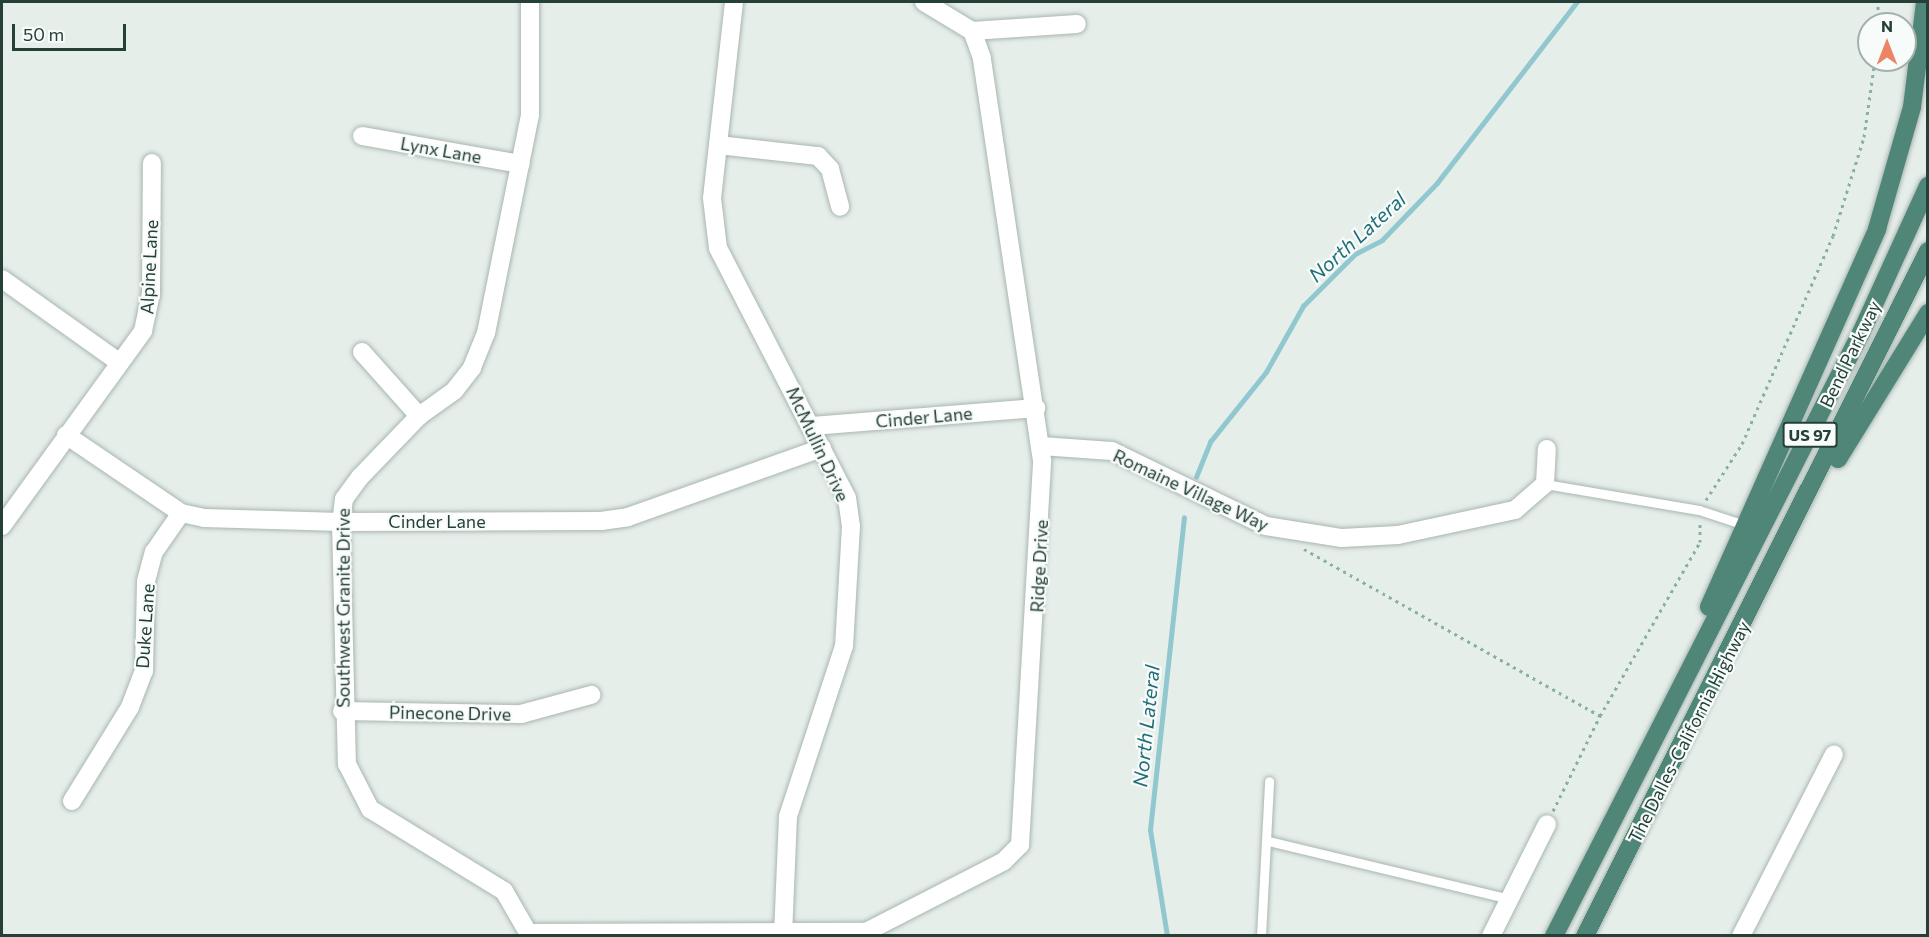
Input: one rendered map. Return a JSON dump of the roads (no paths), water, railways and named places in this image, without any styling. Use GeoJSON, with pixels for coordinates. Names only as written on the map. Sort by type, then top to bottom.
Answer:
{"type":"FeatureCollection","features":[{"type":"Feature","properties":{"kind":"highway"},"geometry":{"type":"LineString","coordinates":[[1684,680],[1745,525],[1884,210],[1912,107],[1925,2]]}},
{"type":"Feature","properties":{"kind":"highway","name":"Bend Parkway"},"geometry":{"type":"LineString","coordinates":[[1684,680],[1861,333],[1928,186]]}},
{"type":"Feature","properties":{"kind":"highway","name":"Bend Parkway"},"geometry":{"type":"LineString","coordinates":[[1792,528],[1928,251]]}},
{"type":"Feature","properties":{"kind":"highway"},"geometry":{"type":"LineString","coordinates":[[1792,528],[1928,313]]}},
{"type":"Feature","properties":{"kind":"highway","name":"The Dalles-California Highway"},"geometry":{"type":"LineString","coordinates":[[1585,936],[1792,528]]}},
{"type":"Feature","properties":{"kind":"highway","name":"The Dalles-California Highway"},"geometry":{"type":"LineString","coordinates":[[1554,936],[1684,680]]}},
{"type":"Feature","properties":{"kind":"street","name":"Southwest Granite Drive"},"geometry":{"type":"LineString","coordinates":[[527,935],[504,891],[370,809],[347,764],[342,711],[341,522],[344,499],[360,477],[419,416],[454,391],[472,368],[486,333],[521,164],[531,89],[530,2]]}},
{"type":"Feature","properties":{"kind":"street","name":"McMullin Drive"},"geometry":{"type":"LineString","coordinates":[[734,2],[712,198],[718,248],[812,426],[847,498],[847,622],[844,646],[788,816],[783,934]]}},
{"type":"Feature","properties":{"kind":"street"},"geometry":{"type":"LineString","coordinates":[[924,2],[972,31],[1077,24]]}},
{"type":"Feature","properties":{"kind":"street","name":"Ridge Drive"},"geometry":{"type":"LineString","coordinates":[[527,935],[866,934],[1004,861],[1020,845],[1041,521],[1041,446],[984,70],[972,31]]}},
{"type":"Feature","properties":{"kind":"street","name":"Lynx Lane"},"geometry":{"type":"LineString","coordinates":[[362,136],[521,164]]}},
{"type":"Feature","properties":{"kind":"street"},"geometry":{"type":"LineString","coordinates":[[718,145],[818,156],[830,170],[840,207]]}},
{"type":"Feature","properties":{"kind":"street","name":"Alpine Lane"},"geometry":{"type":"LineString","coordinates":[[2,526],[143,331],[148,315],[152,163]]}},
{"type":"Feature","properties":{"kind":"street"},"geometry":{"type":"LineString","coordinates":[[2,279],[119,362]]}},
{"type":"Feature","properties":{"kind":"street"},"geometry":{"type":"LineString","coordinates":[[362,352],[419,416]]}},
{"type":"Feature","properties":{"kind":"street","name":"Cinder Lane"},"geometry":{"type":"LineString","coordinates":[[812,426],[1036,408]]}},
{"type":"Feature","properties":{"kind":"street","name":"Cinder Lane"},"geometry":{"type":"LineString","coordinates":[[66,435],[181,513],[204,518],[341,522],[601,521],[627,517],[822,448]]}},
{"type":"Feature","properties":{"kind":"street","name":"Romaine Village Way"},"geometry":{"type":"LineString","coordinates":[[1041,446],[1085,447],[1131,458],[1229,510],[1294,534],[1398,535],[1515,510],[1545,484]]}},
{"type":"Feature","properties":{"kind":"street"},"geometry":{"type":"LineString","coordinates":[[1545,484],[1547,449]]}},
{"type":"Feature","properties":{"kind":"street","name":"Duke Lane"},"geometry":{"type":"LineString","coordinates":[[72,801],[130,707],[144,671],[146,581],[154,552],[181,513]]}},
{"type":"Feature","properties":{"kind":"street","name":"Pinecone Drive"},"geometry":{"type":"LineString","coordinates":[[342,711],[521,714],[591,695]]}},
{"type":"Feature","properties":{"kind":"street"},"geometry":{"type":"LineString","coordinates":[[1741,936],[1834,754]]}},
{"type":"Feature","properties":{"kind":"street"},"geometry":{"type":"LineString","coordinates":[[1491,936],[1547,824]]}},
{"type":"Feature","properties":{"kind":"lane"},"geometry":{"type":"LineString","coordinates":[[1545,484],[1699,510],[1745,525]]}},
{"type":"Feature","properties":{"kind":"lane"},"geometry":{"type":"LineString","coordinates":[[1261,936],[1268,841],[1269,781]]}},
{"type":"Feature","properties":{"kind":"lane"},"geometry":{"type":"LineString","coordinates":[[1268,841],[1510,898]]}},
{"type":"Feature","properties":{"kind":"waterway","name":"North Lateral"},"geometry":{"type":"LineString","coordinates":[[1196,477],[1210,442],[1266,372],[1303,306],[1355,254],[1382,240],[1437,183],[1577,2]]}},
{"type":"Feature","properties":{"kind":"waterway","name":"North Lateral"},"geometry":{"type":"LineString","coordinates":[[1167,936],[1150,830],[1184,518]]}}]}
